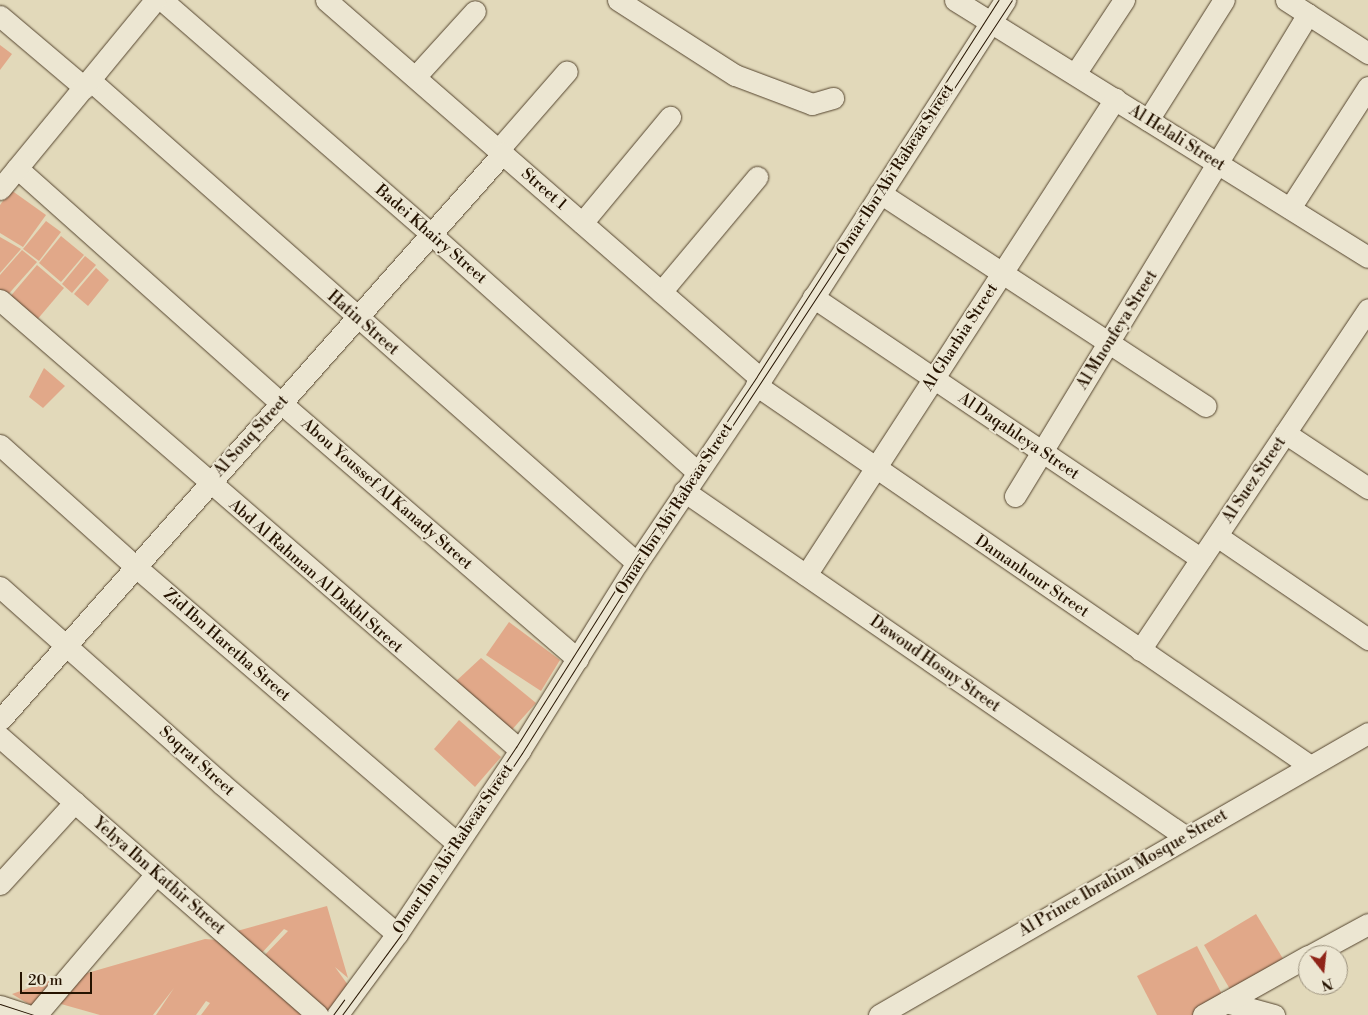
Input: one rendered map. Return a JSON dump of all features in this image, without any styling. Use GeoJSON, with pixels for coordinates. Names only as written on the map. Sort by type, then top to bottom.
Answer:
{"type":"FeatureCollection","features":[{"type":"Feature","properties":{"kind":"street"},"geometry":{"type":"LineString","coordinates":[[6,180],[88,84],[155,0]]}},
{"type":"Feature","properties":{"kind":"street","name":"Badei Khairy Street"},"geometry":{"type":"LineString","coordinates":[[162,0],[431,234],[697,472]]}},
{"type":"Feature","properties":{"kind":"street"},"geometry":{"type":"LineString","coordinates":[[618,0],[735,74],[812,104],[833,98]]}},
{"type":"Feature","properties":{"kind":"street","name":"Al Helali Street"},"geometry":{"type":"LineString","coordinates":[[955,0],[1368,257]]}},
{"type":"Feature","properties":{"kind":"street","name":"Omar Ibn Abi Rabeaa Street"},"geometry":{"type":"LineString","coordinates":[[337,1015],[397,934],[456,842],[520,750],[637,563],[758,382],[880,193],[987,21],[1005,0]]}},
{"type":"Feature","properties":{"kind":"street"},"geometry":{"type":"LineString","coordinates":[[1075,74],[1124,0]]}},
{"type":"Feature","properties":{"kind":"street"},"geometry":{"type":"LineString","coordinates":[[1148,120],[1224,0]]}},
{"type":"Feature","properties":{"kind":"street"},"geometry":{"type":"LineString","coordinates":[[1286,0],[1368,53]]}},
{"type":"Feature","properties":{"kind":"street","name":"Street 1"},"geometry":{"type":"LineString","coordinates":[[333,2],[415,77],[661,292],[758,382]]}},
{"type":"Feature","properties":{"kind":"street"},"geometry":{"type":"LineString","coordinates":[[415,77],[475,11]]}},
{"type":"Feature","properties":{"kind":"street","name":"Al Mnoufeya Street"},"geometry":{"type":"LineString","coordinates":[[1015,496],[1219,164],[1308,14]]}},
{"type":"Feature","properties":{"kind":"street","name":"Hatin Street"},"geometry":{"type":"LineString","coordinates":[[0,16],[88,84],[637,563]]}},
{"type":"Feature","properties":{"kind":"street","name":"Al Souq Street"},"geometry":{"type":"LineString","coordinates":[[0,720],[431,234],[567,71]]}},
{"type":"Feature","properties":{"kind":"street"},"geometry":{"type":"LineString","coordinates":[[1290,208],[1368,87]]}},
{"type":"Feature","properties":{"kind":"street","name":"Al Gharbia Street"},"geometry":{"type":"LineString","coordinates":[[806,575],[1114,99]]}},
{"type":"Feature","properties":{"kind":"street"},"geometry":{"type":"LineString","coordinates":[[582,222],[670,117]]}},
{"type":"Feature","properties":{"kind":"street"},"geometry":{"type":"LineString","coordinates":[[661,292],[756,177]]}},
{"type":"Feature","properties":{"kind":"street","name":"Abou Youssef Al Kanady Street"},"geometry":{"type":"LineString","coordinates":[[6,180],[281,403],[578,659]]}},
{"type":"Feature","properties":{"kind":"street"},"geometry":{"type":"LineString","coordinates":[[880,193],[1206,406]]}},
{"type":"Feature","properties":{"kind":"street","name":"Al Daqahleya Street"},"geometry":{"type":"LineString","coordinates":[[812,297],[1201,558]]}},
{"type":"Feature","properties":{"kind":"street","name":"Abd Al Rahman Al Dakhl Street"},"geometry":{"type":"LineString","coordinates":[[0,300],[209,484],[520,750]]}},
{"type":"Feature","properties":{"kind":"street","name":"Al Suez Street"},"geometry":{"type":"LineString","coordinates":[[1140,650],[1368,309]]}},
{"type":"Feature","properties":{"kind":"street","name":"Damanhour Street"},"geometry":{"type":"LineString","coordinates":[[758,382],[876,469],[1309,765]]}},
{"type":"Feature","properties":{"kind":"street"},"geometry":{"type":"LineString","coordinates":[[1285,433],[1368,488]]}},
{"type":"Feature","properties":{"kind":"street","name":"Zid Ibn Haretha Street"},"geometry":{"type":"LineString","coordinates":[[0,445],[136,567],[456,842]]}},
{"type":"Feature","properties":{"kind":"street","name":"Dawoud Hosny Street"},"geometry":{"type":"LineString","coordinates":[[684,491],[1186,837]]}},
{"type":"Feature","properties":{"kind":"street"},"geometry":{"type":"LineString","coordinates":[[1217,536],[1368,639]]}},
{"type":"Feature","properties":{"kind":"street","name":"Soqrat Street"},"geometry":{"type":"LineString","coordinates":[[0,586],[68,644],[222,784],[397,934]]}},
{"type":"Feature","properties":{"kind":"street","name":"Al Prince Ibrahim Mosque Street"},"geometry":{"type":"LineString","coordinates":[[879,1015],[1368,732]]}},
{"type":"Feature","properties":{"kind":"street","name":"Yehya Ibn Kathir Street"},"geometry":{"type":"LineString","coordinates":[[0,737],[317,1015]]}},
{"type":"Feature","properties":{"kind":"street"},"geometry":{"type":"LineString","coordinates":[[0,884],[74,802]]}},
{"type":"Feature","properties":{"kind":"street"},"geometry":{"type":"LineString","coordinates":[[36,1015],[156,874]]}},
{"type":"Feature","properties":{"kind":"street"},"geometry":{"type":"LineString","coordinates":[[1329,945],[1368,924]]}},
{"type":"Feature","properties":{"kind":"street"},"geometry":{"type":"LineString","coordinates":[[1203,1015],[1298,962]]}},
{"type":"Feature","properties":{"kind":"street"},"geometry":{"type":"LineString","coordinates":[[1226,1002],[1274,1015]]}},
{"type":"Feature","properties":{"kind":"street"},"geometry":{"type":"LineString","coordinates":[[0,1006],[27,1015]]}},
{"type":"Feature","properties":{"kind":"building"},"geometry":{"type":"Polygon","coordinates":[[[0,45],[12,54],[0,70],[0,45]]]}},
{"type":"Feature","properties":{"kind":"building"},"geometry":{"type":"Polygon","coordinates":[[[11,190],[46,215],[23,247],[0,233],[0,205],[11,190]]]}},
{"type":"Feature","properties":{"kind":"building"},"geometry":{"type":"Polygon","coordinates":[[[46,221],[61,232],[39,261],[23,249],[46,221]]]}},
{"type":"Feature","properties":{"kind":"building"},"geometry":{"type":"Polygon","coordinates":[[[61,236],[84,255],[61,282],[39,263],[61,236]]]}},
{"type":"Feature","properties":{"kind":"building"},"geometry":{"type":"Polygon","coordinates":[[[0,237],[21,249],[0,273],[0,237]]]}},
{"type":"Feature","properties":{"kind":"building"},"geometry":{"type":"Polygon","coordinates":[[[22,250],[37,262],[5,298],[0,294],[0,275],[22,250]]]}},
{"type":"Feature","properties":{"kind":"building"},"geometry":{"type":"Polygon","coordinates":[[[85,256],[96,265],[72,293],[62,284],[85,256]]]}},
{"type":"Feature","properties":{"kind":"building"},"geometry":{"type":"Polygon","coordinates":[[[37,265],[64,288],[36,321],[9,298],[37,265]]]}},
{"type":"Feature","properties":{"kind":"building"},"geometry":{"type":"Polygon","coordinates":[[[96,268],[109,280],[88,306],[74,294],[96,268]]]}},
{"type":"Feature","properties":{"kind":"building"},"geometry":{"type":"Polygon","coordinates":[[[44,368],[65,386],[43,408],[29,397],[44,368]]]}},
{"type":"Feature","properties":{"kind":"building"},"geometry":{"type":"Polygon","coordinates":[[[509,622],[560,660],[541,691],[486,655],[509,622]]]}},
{"type":"Feature","properties":{"kind":"building"},"geometry":{"type":"Polygon","coordinates":[[[481,658],[536,703],[508,734],[454,683],[481,658]]]}},
{"type":"Feature","properties":{"kind":"building"},"geometry":{"type":"Polygon","coordinates":[[[459,720],[501,757],[475,787],[434,749],[459,720]]]}},
{"type":"Feature","properties":{"kind":"building"},"geometry":{"type":"Polygon","coordinates":[[[327,906],[348,978],[335,967],[348,985],[328,1015],[260,960],[288,931],[284,929],[259,956],[226,934],[327,906]]]}},
{"type":"Feature","properties":{"kind":"building"},"geometry":{"type":"Polygon","coordinates":[[[1256,914],[1285,962],[1231,991],[1204,945],[1256,914]]]}},
{"type":"Feature","properties":{"kind":"building"},"geometry":{"type":"Polygon","coordinates":[[[205,939],[218,940],[306,1015],[201,1015],[210,1003],[206,1001],[196,1015],[156,1015],[174,988],[153,1015],[100,1015],[54,1002],[77,976],[205,939]]]}},
{"type":"Feature","properties":{"kind":"building"},"geometry":{"type":"Polygon","coordinates":[[[1197,946],[1226,1002],[1200,1015],[1157,1015],[1137,976],[1197,946]]]}},
{"type":"Feature","properties":{"kind":"building"},"geometry":{"type":"Polygon","coordinates":[[[49,981],[62,985],[37,1009],[12,994],[49,981]]]}},
{"type":"Feature","properties":{"kind":"tram line"},"geometry":{"type":"LineString","coordinates":[[435,868],[516,747],[634,560],[757,376],[998,0]]}},
{"type":"Feature","properties":{"kind":"tram line"},"geometry":{"type":"LineString","coordinates":[[342,1015],[400,936],[522,753],[640,566],[1012,0]]}},
{"type":"Feature","properties":{"kind":"tram line"},"geometry":{"type":"LineString","coordinates":[[333,1015],[344,1000]]}},
{"type":"Feature","properties":{"kind":"tram line"},"geometry":{"type":"LineString","coordinates":[[0,1004],[34,1015]]}}]}
